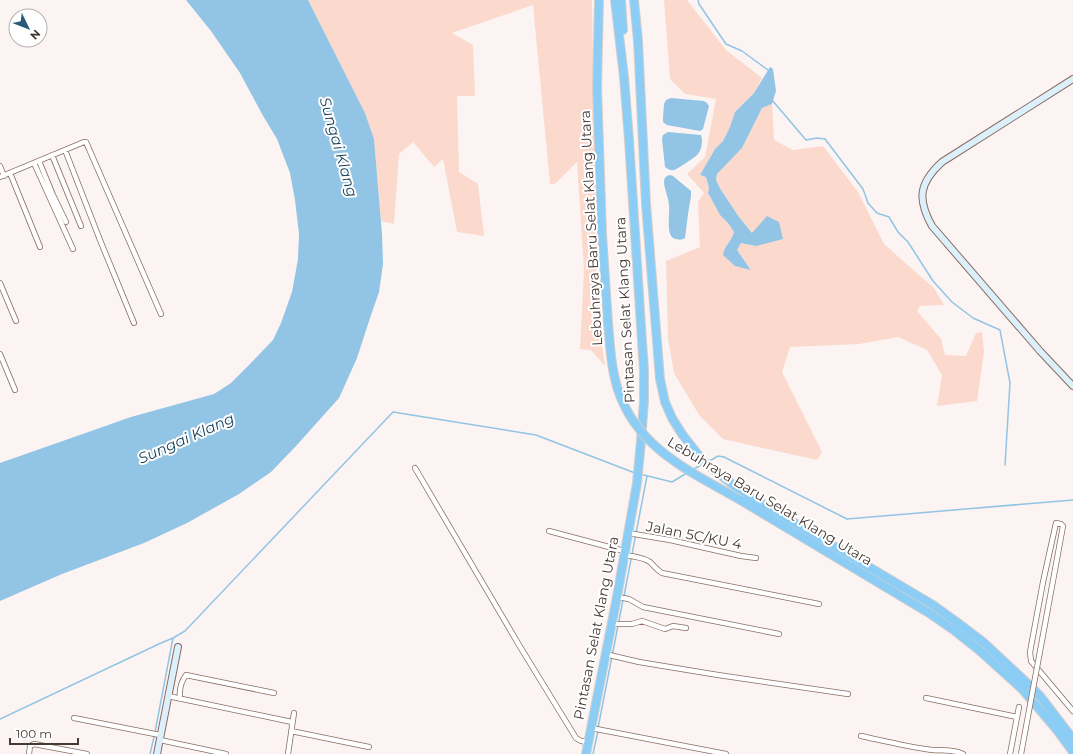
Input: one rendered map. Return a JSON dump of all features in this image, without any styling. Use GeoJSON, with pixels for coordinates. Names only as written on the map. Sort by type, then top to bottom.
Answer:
{"type":"FeatureCollection","features":[{"type":"Feature","properties":{"kind":"highway","name":"Lebuhraya Baru Selat Klang Utara"},"geometry":{"type":"LineString","coordinates":[[599,0],[597,87],[602,233],[608,323],[611,360],[618,389],[633,422],[650,443],[681,466],[923,609],[955,631],[979,650],[1022,689],[1057,730],[1073,752]]}},
{"type":"Feature","properties":{"kind":"highway"},"geometry":{"type":"LineString","coordinates":[[614,0],[624,77]]}},
{"type":"Feature","properties":{"kind":"highway"},"geometry":{"type":"LineString","coordinates":[[621,0],[624,77]]}},
{"type":"Feature","properties":{"kind":"highway","name":"Lebuhraya Baru Selat Klang Utara"},"geometry":{"type":"LineString","coordinates":[[634,0],[638,41],[647,219],[660,379],[672,418],[682,434],[703,461],[741,491],[933,605],[983,642],[1040,696],[1073,739]]}},
{"type":"Feature","properties":{"kind":"highway","name":"Pintasan Selat Klang Utara"},"geometry":{"type":"LineString","coordinates":[[586,754],[613,625],[637,483],[644,401],[644,370],[624,77]]}},
{"type":"Feature","properties":{"kind":"street"},"geometry":{"type":"LineString","coordinates":[[1073,79],[942,162],[929,174],[923,189],[922,201],[925,214],[932,226],[1040,351],[1073,386]]}},
{"type":"Feature","properties":{"kind":"street"},"geometry":{"type":"LineString","coordinates":[[0,166],[2,176],[84,142],[87,143],[161,314]]}},
{"type":"Feature","properties":{"kind":"street"},"geometry":{"type":"LineString","coordinates":[[65,150],[134,323]]}},
{"type":"Feature","properties":{"kind":"street"},"geometry":{"type":"LineString","coordinates":[[52,155],[81,226]]}},
{"type":"Feature","properties":{"kind":"street"},"geometry":{"type":"LineString","coordinates":[[37,162],[66,222]]}},
{"type":"Feature","properties":{"kind":"street"},"geometry":{"type":"LineString","coordinates":[[37,162],[73,249]]}},
{"type":"Feature","properties":{"kind":"street"},"geometry":{"type":"LineString","coordinates":[[10,173],[40,248]]}},
{"type":"Feature","properties":{"kind":"street"},"geometry":{"type":"LineString","coordinates":[[0,283],[16,321]]}},
{"type":"Feature","properties":{"kind":"street"},"geometry":{"type":"LineString","coordinates":[[0,354],[15,390]]}},
{"type":"Feature","properties":{"kind":"street"},"geometry":{"type":"LineString","coordinates":[[415,468],[576,738],[581,741],[588,742]]}},
{"type":"Feature","properties":{"kind":"street"},"geometry":{"type":"LineString","coordinates":[[1021,754],[1048,608],[1063,526],[1056,523],[1030,652],[1031,661],[1073,711]]}},
{"type":"Feature","properties":{"kind":"street"},"geometry":{"type":"LineString","coordinates":[[549,531],[646,560],[662,573],[819,604]]}},
{"type":"Feature","properties":{"kind":"street","name":"Jalan 5C/KU 4"},"geometry":{"type":"LineString","coordinates":[[628,533],[756,558]]}},
{"type":"Feature","properties":{"kind":"street"},"geometry":{"type":"LineString","coordinates":[[618,598],[629,599],[643,607],[779,634]]}},
{"type":"Feature","properties":{"kind":"street"},"geometry":{"type":"LineString","coordinates":[[613,625],[632,624],[642,621],[665,629],[673,626],[686,628]]}},
{"type":"Feature","properties":{"kind":"street"},"geometry":{"type":"LineString","coordinates":[[157,754],[178,647]]}},
{"type":"Feature","properties":{"kind":"street"},"geometry":{"type":"LineString","coordinates":[[607,655],[639,662],[718,675],[848,694]]}},
{"type":"Feature","properties":{"kind":"street"},"geometry":{"type":"LineString","coordinates":[[180,699],[181,682],[186,675],[274,693]]}},
{"type":"Feature","properties":{"kind":"street"},"geometry":{"type":"LineString","coordinates":[[168,696],[292,722]]}},
{"type":"Feature","properties":{"kind":"street"},"geometry":{"type":"LineString","coordinates":[[926,698],[1018,717]]}},
{"type":"Feature","properties":{"kind":"street"},"geometry":{"type":"LineString","coordinates":[[1010,754],[1019,707]]}},
{"type":"Feature","properties":{"kind":"street"},"geometry":{"type":"LineString","coordinates":[[288,754],[294,713]]}},
{"type":"Feature","properties":{"kind":"street"},"geometry":{"type":"LineString","coordinates":[[74,718],[226,754]]}},
{"type":"Feature","properties":{"kind":"street"},"geometry":{"type":"LineString","coordinates":[[592,728],[726,754]]}},
{"type":"Feature","properties":{"kind":"street"},"geometry":{"type":"LineString","coordinates":[[292,731],[369,747]]}},
{"type":"Feature","properties":{"kind":"street"},"geometry":{"type":"LineString","coordinates":[[861,736],[925,749],[942,751],[950,750],[963,754]]}},
{"type":"Feature","properties":{"kind":"street"},"geometry":{"type":"LineString","coordinates":[[29,754],[30,746],[34,744],[87,754]]}},
{"type":"Feature","properties":{"kind":"shaded area"},"geometry":{"type":"Polygon","coordinates":[[[308,0],[592,0],[597,311],[605,366],[591,350],[580,349],[584,270],[577,162],[555,184],[550,184],[533,5],[452,33],[473,45],[475,96],[457,96],[459,172],[478,184],[484,236],[457,232],[443,159],[434,167],[413,142],[399,154],[394,224],[381,221],[374,139],[365,113],[308,0]]]}},
{"type":"Feature","properties":{"kind":"shaded area"},"geometry":{"type":"Polygon","coordinates":[[[664,0],[687,0],[726,50],[762,78],[754,93],[735,112],[723,141],[715,149],[700,175],[706,177],[709,188],[708,193],[720,215],[734,232],[733,237],[724,250],[751,269],[737,250],[741,243],[756,246],[753,234],[739,217],[716,180],[717,174],[742,148],[762,108],[772,104],[774,140],[793,150],[823,146],[858,192],[884,244],[934,288],[944,305],[920,306],[917,311],[941,339],[945,355],[966,356],[976,333],[982,332],[984,352],[977,401],[937,406],[942,375],[927,350],[898,337],[859,344],[790,347],[782,372],[822,452],[817,460],[723,439],[699,415],[674,373],[668,339],[666,261],[700,247],[698,202],[704,193],[687,174],[705,157],[716,99],[685,94],[670,79],[664,0]]]}},
{"type":"Feature","properties":{"kind":"water","name":"Sungai Klang"},"geometry":{"type":"Polygon","coordinates":[[[186,0],[308,0],[365,113],[374,139],[383,264],[379,292],[357,358],[339,398],[271,472],[239,494],[187,523],[144,543],[62,574],[0,601],[0,463],[131,417],[214,394],[231,383],[273,340],[292,292],[298,259],[299,234],[290,173],[277,139],[240,73],[211,31],[186,0]]]}},
{"type":"Feature","properties":{"kind":"water"},"geometry":{"type":"Polygon","coordinates":[[[770,67],[773,69],[776,91],[772,104],[762,108],[742,148],[717,174],[716,180],[739,217],[752,233],[767,216],[779,222],[783,239],[756,246],[741,243],[737,250],[751,270],[735,266],[723,255],[734,232],[720,215],[708,193],[709,188],[706,177],[700,175],[715,149],[723,141],[735,112],[754,93],[770,67]]]}},
{"type":"Feature","properties":{"kind":"water"},"geometry":{"type":"Polygon","coordinates":[[[671,98],[704,101],[707,103],[709,106],[703,129],[700,131],[667,125],[663,122],[664,104],[666,100],[671,98]]]}},
{"type":"Feature","properties":{"kind":"water"},"geometry":{"type":"Polygon","coordinates":[[[668,132],[701,135],[702,139],[698,154],[673,170],[665,167],[662,139],[663,135],[668,132]]]}},
{"type":"Feature","properties":{"kind":"water"},"geometry":{"type":"Polygon","coordinates":[[[670,175],[691,191],[685,238],[682,239],[673,238],[670,235],[669,230],[669,203],[664,181],[666,177],[670,175]]]}},
{"type":"Feature","properties":{"kind":"waterway"},"geometry":{"type":"LineString","coordinates":[[698,0],[699,4],[726,44],[742,51],[768,70]]}},
{"type":"Feature","properties":{"kind":"waterway"},"geometry":{"type":"LineString","coordinates":[[772,100],[806,140],[817,138],[825,139],[863,189],[868,203],[877,213],[889,217],[898,232],[908,242],[933,281],[952,302],[973,318],[1000,330],[1010,383],[1005,465]]}},
{"type":"Feature","properties":{"kind":"waterway"},"geometry":{"type":"LineString","coordinates":[[0,719],[185,631],[393,412],[536,435],[635,473]]}},
{"type":"Feature","properties":{"kind":"waterway"},"geometry":{"type":"LineString","coordinates":[[708,462],[718,456],[724,457],[847,519],[1073,500]]}},
{"type":"Feature","properties":{"kind":"waterway"},"geometry":{"type":"LineString","coordinates":[[694,469],[703,464]]}},
{"type":"Feature","properties":{"kind":"waterway"},"geometry":{"type":"LineString","coordinates":[[640,474],[672,482],[687,473]]}},
{"type":"Feature","properties":{"kind":"waterway"},"geometry":{"type":"LineString","coordinates":[[624,596],[647,476]]}},
{"type":"Feature","properties":{"kind":"waterway"},"geometry":{"type":"LineString","coordinates":[[598,728],[623,600]]}},
{"type":"Feature","properties":{"kind":"waterway"},"geometry":{"type":"LineString","coordinates":[[155,732],[173,638]]}},
{"type":"Feature","properties":{"kind":"waterway"},"geometry":{"type":"LineString","coordinates":[[593,754],[598,731]]}},
{"type":"Feature","properties":{"kind":"waterway"},"geometry":{"type":"LineString","coordinates":[[150,754],[154,737]]}}]}
